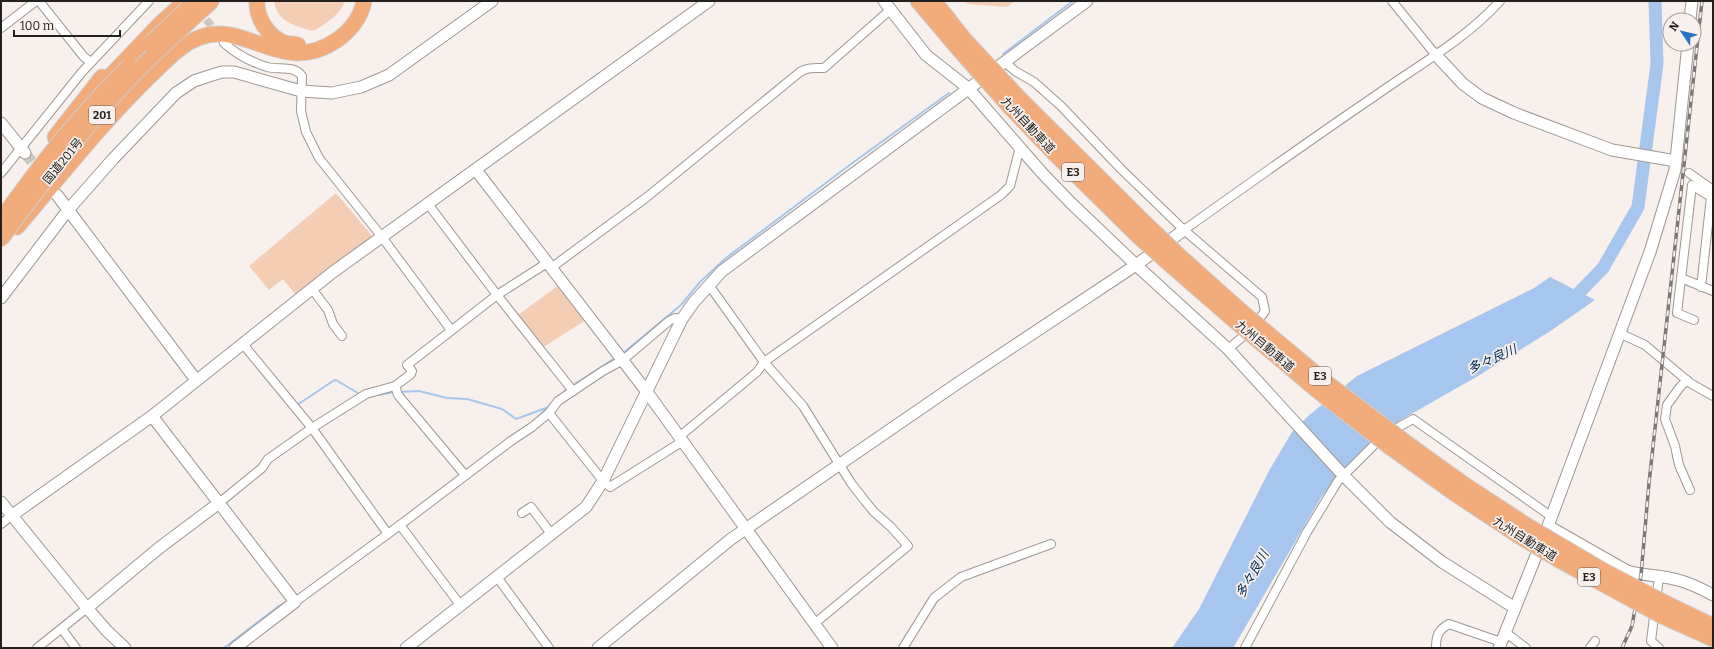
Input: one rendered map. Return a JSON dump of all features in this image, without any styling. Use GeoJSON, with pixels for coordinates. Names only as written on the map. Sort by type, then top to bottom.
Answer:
{"type":"FeatureCollection","features":[{"type":"Feature","properties":{"kind":"highway"},"geometry":{"type":"LineString","coordinates":[[55,137],[114,62],[174,1]]}},
{"type":"Feature","properties":{"kind":"highway","name":"国道201号"},"geometry":{"type":"LineString","coordinates":[[1,208],[19,182],[55,137],[113,71],[160,24],[186,1]]}},
{"type":"Feature","properties":{"kind":"highway"},"geometry":{"type":"LineString","coordinates":[[2,234],[32,176],[83,113],[195,1]]}},
{"type":"Feature","properties":{"kind":"highway"},"geometry":{"type":"LineString","coordinates":[[2,234],[67,151],[122,87],[153,55],[212,1]]}},
{"type":"Feature","properties":{"kind":"highway","name":"国道201号"},"geometry":{"type":"LineString","coordinates":[[2,234],[134,78],[216,1]]}},
{"type":"Feature","properties":{"kind":"highway"},"geometry":{"type":"LineString","coordinates":[[257,1],[259,16],[266,29],[284,43],[300,45],[315,43],[330,36],[343,26],[356,1]]}},
{"type":"Feature","properties":{"kind":"highway"},"geometry":{"type":"LineString","coordinates":[[2,234],[12,234],[72,161],[129,97],[169,58],[188,42],[203,36],[218,34],[292,54],[314,52],[328,46],[347,33],[363,8],[364,1]]}},
{"type":"Feature","properties":{"kind":"highway","name":"九州自動車道"},"geometry":{"type":"LineString","coordinates":[[918,1],[960,43],[1015,103],[1143,231],[1237,315],[1327,382],[1395,443],[1462,483],[1523,530],[1604,571],[1664,610],[1713,639]]}},
{"type":"Feature","properties":{"kind":"highway","name":"九州自動車道"},"geometry":{"type":"LineString","coordinates":[[934,1],[960,43]]}},
{"type":"Feature","properties":{"kind":"highway","name":"九州自動車道"},"geometry":{"type":"LineString","coordinates":[[1664,610],[1713,626]]}},
{"type":"Feature","properties":{"kind":"street"},"geometry":{"type":"LineString","coordinates":[[1,28],[36,1]]}},
{"type":"Feature","properties":{"kind":"street"},"geometry":{"type":"LineString","coordinates":[[39,1],[84,57],[91,62]]}},
{"type":"Feature","properties":{"kind":"street"},"geometry":{"type":"LineString","coordinates":[[1,173],[23,151],[91,62],[149,1]]}},
{"type":"Feature","properties":{"kind":"street"},"geometry":{"type":"LineString","coordinates":[[1,298],[68,210],[113,159],[176,93],[194,81],[222,72],[234,72],[301,91],[332,93],[361,87],[389,75],[492,1]]}},
{"type":"Feature","properties":{"kind":"street"},"geometry":{"type":"LineString","coordinates":[[1,524],[152,416],[312,288],[709,1]]}},
{"type":"Feature","properties":{"kind":"street"},"geometry":{"type":"LineString","coordinates":[[884,1],[926,55],[968,88],[1043,174],[1136,265],[1228,349],[1342,474],[1390,522],[1417,544],[1515,608]]}},
{"type":"Feature","properties":{"kind":"street"},"geometry":{"type":"LineString","coordinates":[[407,648],[586,508],[603,481],[682,319],[694,302],[722,271],[968,88],[1006,63],[1087,1]]}},
{"type":"Feature","properties":{"kind":"street"},"geometry":{"type":"LineString","coordinates":[[1392,1],[1435,54],[1463,84],[1482,98],[1514,113],[1612,150],[1673,161]]}},
{"type":"Feature","properties":{"kind":"street"},"geometry":{"type":"LineString","coordinates":[[598,648],[746,529],[958,383],[1136,265],[1455,41],[1500,1]]}},
{"type":"Feature","properties":{"kind":"street"},"geometry":{"type":"LineString","coordinates":[[1691,12],[1692,1]]}},
{"type":"Feature","properties":{"kind":"street"},"geometry":{"type":"LineString","coordinates":[[37,648],[159,548],[219,503],[262,468],[268,459],[312,428],[366,394],[395,386],[411,374],[412,371],[407,365],[497,295],[549,266],[646,197],[800,72],[812,67],[824,68],[890,10]]}},
{"type":"Feature","properties":{"kind":"street"},"geometry":{"type":"LineString","coordinates":[[224,43],[234,53],[268,67],[294,69],[300,72],[302,76],[301,111],[306,132],[319,158],[382,237],[451,330]]}},
{"type":"Feature","properties":{"kind":"street"},"geometry":{"type":"LineString","coordinates":[[1502,641],[1550,521],[1650,252],[1675,170],[1673,161],[1687,52]]}},
{"type":"Feature","properties":{"kind":"street"},"geometry":{"type":"LineString","coordinates":[[1006,63],[1015,71],[1034,82],[1061,106],[1121,169],[1184,230],[1262,297],[1265,311],[1252,329],[1228,349]]}},
{"type":"Feature","properties":{"kind":"street"},"geometry":{"type":"LineString","coordinates":[[1,123],[23,151]]}},
{"type":"Feature","properties":{"kind":"street"},"geometry":{"type":"LineString","coordinates":[[549,413],[603,481],[610,487],[681,439],[757,372],[764,362],[1001,195],[1010,186],[1020,147]]}},
{"type":"Feature","properties":{"kind":"street"},"geometry":{"type":"LineString","coordinates":[[476,170],[647,392],[832,648]]}},
{"type":"Feature","properties":{"kind":"street"},"geometry":{"type":"LineString","coordinates":[[1689,173],[1713,190]]}},
{"type":"Feature","properties":{"kind":"street"},"geometry":{"type":"LineString","coordinates":[[1694,320],[1677,313],[1692,185],[1711,197],[1711,223],[1701,287]]}},
{"type":"Feature","properties":{"kind":"street"},"geometry":{"type":"LineString","coordinates":[[57,195],[196,380]]}},
{"type":"Feature","properties":{"kind":"street"},"geometry":{"type":"LineString","coordinates":[[428,204],[497,295],[573,390]]}},
{"type":"Feature","properties":{"kind":"street"},"geometry":{"type":"LineString","coordinates":[[1681,278],[1713,291]]}},
{"type":"Feature","properties":{"kind":"street"},"geometry":{"type":"LineString","coordinates":[[709,285],[764,362],[803,406],[851,483],[874,512],[891,526],[908,546],[814,624]]}},
{"type":"Feature","properties":{"kind":"street"},"geometry":{"type":"LineString","coordinates":[[312,288],[328,310],[333,324],[342,336]]}},
{"type":"Feature","properties":{"kind":"street"},"geometry":{"type":"LineString","coordinates":[[234,648],[465,475],[532,427],[573,390],[623,360],[669,321],[675,318],[682,319]]}},
{"type":"Feature","properties":{"kind":"street"},"geometry":{"type":"LineString","coordinates":[[1619,333],[1645,345],[1687,380],[1712,394]]}},
{"type":"Feature","properties":{"kind":"street"},"geometry":{"type":"LineString","coordinates":[[242,343],[312,428],[388,534]]}},
{"type":"Feature","properties":{"kind":"street"},"geometry":{"type":"LineString","coordinates":[[1687,380],[1667,405],[1665,419],[1675,446],[1679,465],[1690,490]]}},
{"type":"Feature","properties":{"kind":"street"},"geometry":{"type":"LineString","coordinates":[[395,386],[398,395],[465,475]]}},
{"type":"Feature","properties":{"kind":"street"},"geometry":{"type":"LineString","coordinates":[[152,416],[295,602]]}},
{"type":"Feature","properties":{"kind":"street"},"geometry":{"type":"LineString","coordinates":[[1244,648],[1307,532],[1342,474],[1366,455],[1374,445],[1397,428],[1413,419],[1517,494],[1550,521],[1627,572],[1688,583],[1713,595]]}},
{"type":"Feature","properties":{"kind":"street"},"geometry":{"type":"LineString","coordinates":[[1,502],[87,608],[107,631],[125,648]]}},
{"type":"Feature","properties":{"kind":"street"},"geometry":{"type":"LineString","coordinates":[[522,513],[531,507],[552,535]]}},
{"type":"Feature","properties":{"kind":"street"},"geometry":{"type":"LineString","coordinates":[[400,525],[461,606]]}},
{"type":"Feature","properties":{"kind":"street"},"geometry":{"type":"LineString","coordinates":[[903,648],[934,598],[961,577],[1051,544]]}},
{"type":"Feature","properties":{"kind":"street"},"geometry":{"type":"LineString","coordinates":[[498,577],[549,648]]}},
{"type":"Feature","properties":{"kind":"street"},"geometry":{"type":"LineString","coordinates":[[1659,577],[1651,641],[1659,648]]}},
{"type":"Feature","properties":{"kind":"street"},"geometry":{"type":"LineString","coordinates":[[1436,648],[1436,636],[1443,627],[1449,624],[1526,648]]}},
{"type":"Feature","properties":{"kind":"street"},"geometry":{"type":"LineString","coordinates":[[62,629],[76,648]]}},
{"type":"Feature","properties":{"kind":"street"},"geometry":{"type":"LineString","coordinates":[[1590,648],[1595,641]]}},
{"type":"Feature","properties":{"kind":"shaded area"},"geometry":{"type":"Polygon","coordinates":[[[274,1],[345,1],[336,15],[314,31],[288,22],[279,14],[274,1]]]}},
{"type":"Feature","properties":{"kind":"shaded area"},"geometry":{"type":"Polygon","coordinates":[[[965,1],[1015,1],[1007,7],[968,4],[965,1]]]}},
{"type":"Feature","properties":{"kind":"shaded area"},"geometry":{"type":"Polygon","coordinates":[[[336,193],[373,237],[295,294],[283,279],[269,290],[249,266],[336,193]]]}},
{"type":"Feature","properties":{"kind":"shaded area"},"geometry":{"type":"Polygon","coordinates":[[[559,285],[586,320],[542,348],[518,315],[559,285]]]}},
{"type":"Feature","properties":{"kind":"water"},"geometry":{"type":"Polygon","coordinates":[[[1550,277],[1595,300],[1552,330],[1478,376],[1399,421],[1371,443],[1348,465],[1322,496],[1233,648],[1172,648],[1199,609],[1270,469],[1292,432],[1307,417],[1357,376],[1534,288],[1550,277]]]}},
{"type":"Feature","properties":{"kind":"waterway"},"geometry":{"type":"LineString","coordinates":[[1003,54],[1073,1]]}},
{"type":"Feature","properties":{"kind":"waterway","name":"多々良川"},"geometry":{"type":"LineString","coordinates":[[1568,304],[1603,268],[1638,207],[1657,64],[1655,1]]}},
{"type":"Feature","properties":{"kind":"waterway"},"geometry":{"type":"LineString","coordinates":[[622,354],[681,305],[700,282],[726,258],[851,164],[949,93]]}},
{"type":"Feature","properties":{"kind":"waterway"},"geometry":{"type":"LineString","coordinates":[[572,386],[615,358]]}},
{"type":"Feature","properties":{"kind":"waterway"},"geometry":{"type":"LineString","coordinates":[[297,405],[336,380],[361,395]]}},
{"type":"Feature","properties":{"kind":"waterway"},"geometry":{"type":"LineString","coordinates":[[561,395],[568,388]]}},
{"type":"Feature","properties":{"kind":"waterway"},"geometry":{"type":"LineString","coordinates":[[400,392],[419,391],[447,398],[467,399],[502,409],[516,419],[546,408]]}},
{"type":"Feature","properties":{"kind":"waterway"},"geometry":{"type":"LineString","coordinates":[[378,395],[395,392]]}},
{"type":"Feature","properties":{"kind":"waterway"},"geometry":{"type":"LineString","coordinates":[[538,417],[552,403]]}},
{"type":"Feature","properties":{"kind":"waterway"},"geometry":{"type":"LineString","coordinates":[[426,501],[461,474]]}},
{"type":"Feature","properties":{"kind":"waterway"},"geometry":{"type":"LineString","coordinates":[[224,648],[279,606],[288,601]]}},
{"type":"Feature","properties":{"kind":"tunnel"},"geometry":{"type":"LineString","coordinates":[[199,10],[219,36]]}},
{"type":"Feature","properties":{"kind":"tunnel"},"geometry":{"type":"LineString","coordinates":[[25,153],[42,175]]}},
{"type":"Feature","properties":{"kind":"railway"},"geometry":{"type":"LineString","coordinates":[[1622,648],[1632,626],[1641,575],[1649,483],[1702,1]]}}]}
